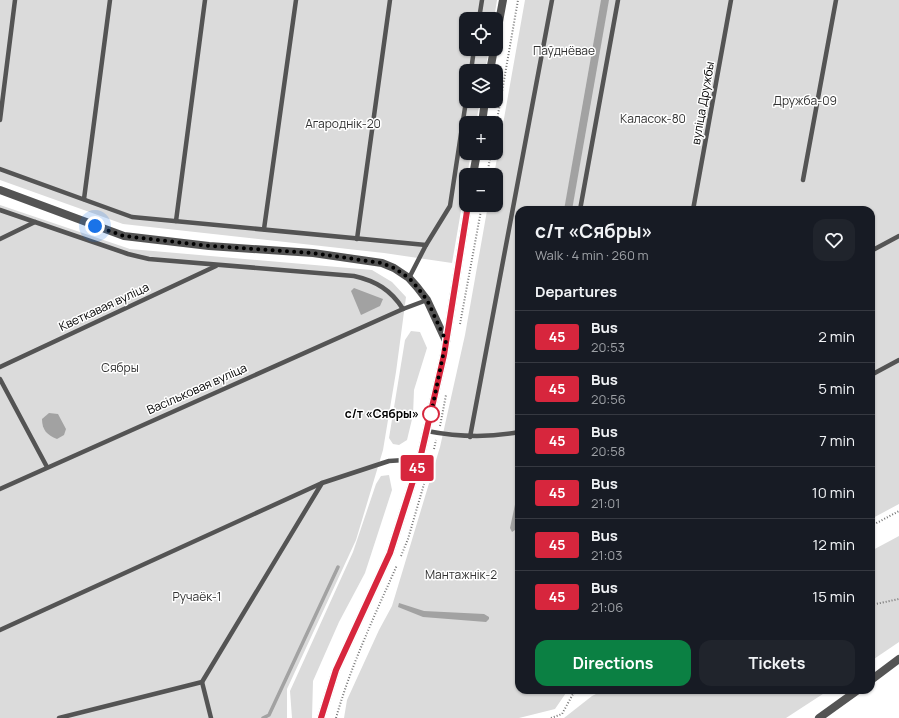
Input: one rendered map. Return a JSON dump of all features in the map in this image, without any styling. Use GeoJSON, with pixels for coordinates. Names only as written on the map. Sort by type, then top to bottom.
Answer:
{"type":"FeatureCollection","features":[{"type":"Feature","properties":{"kind":"street"},"geometry":{"type":"LineString","coordinates":[[501,12],[504,0]]}},
{"type":"Feature","properties":{"kind":"street"},"geometry":{"type":"LineString","coordinates":[[0,190],[124,236],[210,246],[312,253],[382,263],[394,268],[409,278],[427,300],[446,341]]}},
{"type":"Feature","properties":{"kind":"street"},"geometry":{"type":"LineString","coordinates":[[321,718],[327,695],[346,645],[390,553],[420,459],[446,341],[467,212]]}},
{"type":"Feature","properties":{"kind":"street"},"geometry":{"type":"LineString","coordinates":[[875,677],[899,659]]}},
{"type":"Feature","properties":{"kind":"street"},"geometry":{"type":"LineString","coordinates":[[819,718],[852,694]]}},
{"type":"Feature","properties":{"kind":"lane"},"geometry":{"type":"LineString","coordinates":[[0,120],[15,0]]}},
{"type":"Feature","properties":{"kind":"lane"},"geometry":{"type":"LineString","coordinates":[[84,199],[110,0]]}},
{"type":"Feature","properties":{"kind":"lane"},"geometry":{"type":"LineString","coordinates":[[176,221],[205,0]]}},
{"type":"Feature","properties":{"kind":"lane"},"geometry":{"type":"LineString","coordinates":[[264,230],[296,0]]}},
{"type":"Feature","properties":{"kind":"lane"},"geometry":{"type":"LineString","coordinates":[[357,239],[390,0]]}},
{"type":"Feature","properties":{"kind":"lane"},"geometry":{"type":"LineString","coordinates":[[480,12],[482,0]]}},
{"type":"Feature","properties":{"kind":"lane"},"geometry":{"type":"LineString","coordinates":[[470,437],[552,0]]}},
{"type":"Feature","properties":{"kind":"lane"},"geometry":{"type":"LineString","coordinates":[[581,206],[618,0]]}},
{"type":"Feature","properties":{"kind":"lane","name":"вуліца Дружбы"},"geometry":{"type":"LineString","coordinates":[[694,206],[732,0]]}},
{"type":"Feature","properties":{"kind":"lane"},"geometry":{"type":"LineString","coordinates":[[803,180],[836,0]]}},
{"type":"Feature","properties":{"kind":"lane"},"geometry":{"type":"LineString","coordinates":[[409,278],[426,245],[450,206],[465,108]]}},
{"type":"Feature","properties":{"kind":"lane"},"geometry":{"type":"LineString","coordinates":[[0,169],[132,217],[426,245]]}},
{"type":"Feature","properties":{"kind":"lane"},"geometry":{"type":"LineString","coordinates":[[0,210],[128,254],[149,259],[216,266],[354,276],[366,279],[389,291],[403,309]]}},
{"type":"Feature","properties":{"kind":"lane"},"geometry":{"type":"LineString","coordinates":[[0,239],[35,222]]}},
{"type":"Feature","properties":{"kind":"lane"},"geometry":{"type":"LineString","coordinates":[[875,249],[899,236]]}},
{"type":"Feature","properties":{"kind":"lane","name":"Кветкавая вуліца"},"geometry":{"type":"LineString","coordinates":[[0,367],[216,266]]}},
{"type":"Feature","properties":{"kind":"lane","name":"Васільковая вуліца"},"geometry":{"type":"LineString","coordinates":[[0,489],[403,309],[427,300]]}},
{"type":"Feature","properties":{"kind":"lane"},"geometry":{"type":"LineString","coordinates":[[875,373],[899,360]]}},
{"type":"Feature","properties":{"kind":"lane"},"geometry":{"type":"LineString","coordinates":[[0,379],[47,467]]}},
{"type":"Feature","properties":{"kind":"lane"},"geometry":{"type":"LineString","coordinates":[[427,431],[470,437],[493,436],[515,433]]}},
{"type":"Feature","properties":{"kind":"lane"},"geometry":{"type":"LineString","coordinates":[[0,630],[322,484],[390,461],[420,459]]}},
{"type":"Feature","properties":{"kind":"lane"},"geometry":{"type":"LineString","coordinates":[[58,718],[202,682],[322,484]]}},
{"type":"Feature","properties":{"kind":"lane"},"geometry":{"type":"LineString","coordinates":[[202,682],[211,718]]}},
{"type":"Feature","properties":{"kind":"path"},"geometry":{"type":"LineString","coordinates":[[498,116],[518,0]]}},
{"type":"Feature","properties":{"kind":"path"},"geometry":{"type":"LineString","coordinates":[[875,524],[899,511]]}},
{"type":"Feature","properties":{"kind":"path"},"geometry":{"type":"LineString","coordinates":[[875,604],[899,599]]}},
{"type":"Feature","properties":{"kind":"path"},"geometry":{"type":"LineString","coordinates":[[551,718],[562,714],[573,694]]}},
{"type":"Feature","properties":{"kind":"green space","name":"Агароднік-20"},"geometry":{"type":"Polygon","coordinates":[[[0,0],[497,0],[495,12],[459,12],[459,56],[488,56],[486,64],[459,64],[459,108],[479,108],[477,116],[459,116],[459,160],[470,160],[468,168],[459,168],[459,212],[461,212],[452,263],[384,253],[123,224],[0,180],[0,0]]]}},
{"type":"Feature","properties":{"kind":"green space"},"geometry":{"type":"Polygon","coordinates":[[[525,0],[899,0],[899,504],[875,517],[875,206],[515,206],[515,694],[565,694],[555,709],[519,718],[344,718],[347,700],[379,630],[392,606],[440,447],[465,335],[487,212],[503,212],[503,168],[495,168],[497,160],[503,160],[503,124],[525,0]]]}},
{"type":"Feature","properties":{"kind":"green space"},"geometry":{"type":"Polygon","coordinates":[[[0,205],[130,249],[372,270],[392,282],[406,297],[396,372],[383,450],[356,540],[287,689],[287,718],[0,718],[0,205]]]}},
{"type":"Feature","properties":{"kind":"green space"},"geometry":{"type":"Polygon","coordinates":[[[411,331],[420,332],[427,348],[414,390],[413,415],[407,440],[399,445],[393,444],[389,438],[405,340],[411,331]]]}},
{"type":"Feature","properties":{"kind":"green space"},"geometry":{"type":"Polygon","coordinates":[[[389,475],[392,490],[365,573],[339,622],[313,681],[312,718],[292,718],[290,691],[353,552],[376,484],[381,476],[389,475]]]}},
{"type":"Feature","properties":{"kind":"green space"},"geometry":{"type":"Polygon","coordinates":[[[899,536],[899,642],[875,658],[875,549],[899,536]]]}},
{"type":"Feature","properties":{"kind":"green space"},"geometry":{"type":"Polygon","coordinates":[[[596,694],[823,694],[786,718],[564,718],[596,694]]]}},
{"type":"Feature","properties":{"kind":"shaded area"},"geometry":{"type":"Polygon","coordinates":[[[601,0],[609,0],[573,206],[565,206],[601,0]]]}},
{"type":"Feature","properties":{"kind":"shaded area"},"geometry":{"type":"Polygon","coordinates":[[[354,288],[383,299],[380,306],[361,315],[351,291],[354,288]]]}},
{"type":"Feature","properties":{"kind":"shaded area"},"geometry":{"type":"Polygon","coordinates":[[[49,413],[58,414],[66,429],[64,435],[57,439],[50,436],[43,426],[42,419],[49,413]]]}},
{"type":"Feature","properties":{"kind":"shaded area"},"geometry":{"type":"Polygon","coordinates":[[[515,505],[515,530],[512,532],[510,528],[515,505]]]}},
{"type":"Feature","properties":{"kind":"shaded area"},"geometry":{"type":"Polygon","coordinates":[[[399,603],[424,611],[484,614],[489,617],[489,619],[486,622],[423,617],[398,607],[399,603]]]}},
{"type":"Feature","properties":{"kind":"waterway"},"geometry":{"type":"LineString","coordinates":[[263,718],[269,715],[338,567]]}},
{"type":"Feature","properties":{"kind":"bus line","name":"45"},"geometry":{"type":"LineString","coordinates":[[321,718],[327,695],[346,645],[390,553],[420,459],[444,355],[467,212]]}},
{"type":"Feature","properties":{"kind":"place","name":"с/т «Сябры»"},"geometry":{"type":"Point","coordinates":[431,414]}},
{"type":"Feature","properties":{"kind":"route"},"geometry":{"type":"LineString","coordinates":[[95,226],[124,236],[210,246],[312,253],[382,263],[394,268],[409,278],[427,300],[446,341],[431,414]]}},
{"type":"Feature","properties":{"kind":"park label","name":"Паўднёвае"},"geometry":{"type":"Point","coordinates":[564,51]}},
{"type":"Feature","properties":{"kind":"park label","name":"Дружба-09"},"geometry":{"type":"Point","coordinates":[805,101]}},
{"type":"Feature","properties":{"kind":"park label","name":"Каласок-80"},"geometry":{"type":"Point","coordinates":[653,119]}},
{"type":"Feature","properties":{"kind":"park label","name":"Сябры"},"geometry":{"type":"Point","coordinates":[120,368]}},
{"type":"Feature","properties":{"kind":"park label","name":"Мантажнік-2"},"geometry":{"type":"Point","coordinates":[461,575]}},
{"type":"Feature","properties":{"kind":"park label","name":"Ручаёк-1"},"geometry":{"type":"Point","coordinates":[197,597]}}]}
